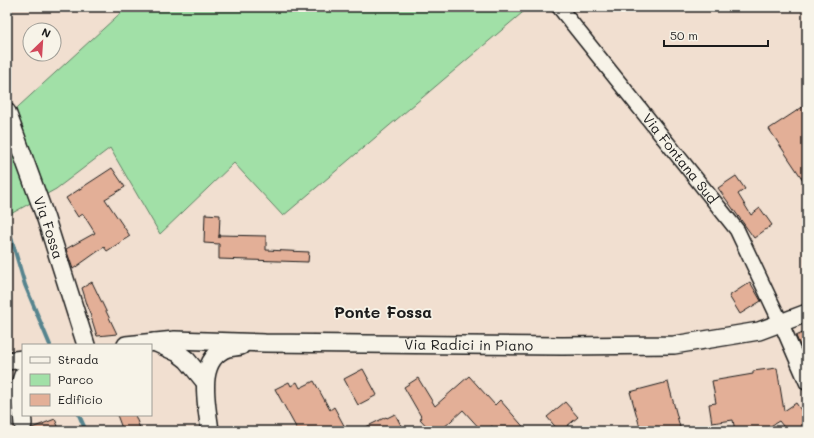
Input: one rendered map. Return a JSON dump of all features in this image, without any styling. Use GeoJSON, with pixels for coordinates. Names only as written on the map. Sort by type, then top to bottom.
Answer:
{"type":"FeatureCollection","features":[{"type":"Feature","properties":{"kind":"street","name":"Via Fontana Sud"},"geometry":{"type":"LineString","coordinates":[[559,7],[737,230],[781,323],[807,383]]}},
{"type":"Feature","properties":{"kind":"street","name":"Via Fossa"},"geometry":{"type":"LineString","coordinates":[[7,112],[46,219],[86,344]]}},
{"type":"Feature","properties":{"kind":"street","name":"Via Radici in Piano"},"geometry":{"type":"LineString","coordinates":[[135,344],[175,340],[265,343],[562,346],[674,345],[759,331],[807,313]]}},
{"type":"Feature","properties":{"kind":"street"},"geometry":{"type":"LineString","coordinates":[[154,342],[178,352],[187,360],[205,382]]}},
{"type":"Feature","properties":{"kind":"street"},"geometry":{"type":"LineString","coordinates":[[210,431],[205,382],[208,366],[216,355],[228,348],[265,343]]}},
{"type":"Feature","properties":{"kind":"street"},"geometry":{"type":"LineString","coordinates":[[7,361],[22,359]]}},
{"type":"Feature","properties":{"kind":"street"},"geometry":{"type":"LineString","coordinates":[[22,378],[19,400],[22,411]]}},
{"type":"Feature","properties":{"kind":"street"},"geometry":{"type":"LineString","coordinates":[[7,396],[24,428]]}},
{"type":"Feature","properties":{"kind":"street"},"geometry":{"type":"LineString","coordinates":[[23,416],[24,428]]}},
{"type":"Feature","properties":{"kind":"green space"},"geometry":{"type":"Polygon","coordinates":[[[127,7],[529,7],[283,216],[234,163],[160,234],[110,148],[56,189],[7,216],[7,117],[127,7]]]}},
{"type":"Feature","properties":{"kind":"building"},"geometry":{"type":"Polygon","coordinates":[[[807,104],[807,186],[769,129],[807,104]]]}},
{"type":"Feature","properties":{"kind":"building"},"geometry":{"type":"Polygon","coordinates":[[[112,168],[125,187],[105,199],[130,236],[107,251],[104,247],[73,269],[66,249],[95,233],[83,214],[78,217],[66,198],[112,168]]]}},
{"type":"Feature","properties":{"kind":"building"},"geometry":{"type":"Polygon","coordinates":[[[736,176],[745,189],[738,194],[751,215],[760,208],[772,225],[754,238],[718,188],[736,176]]]}},
{"type":"Feature","properties":{"kind":"building"},"geometry":{"type":"Polygon","coordinates":[[[205,214],[220,215],[219,235],[266,236],[266,250],[309,252],[308,262],[219,259],[219,244],[204,243],[205,214]]]}},
{"type":"Feature","properties":{"kind":"building"},"geometry":{"type":"Polygon","coordinates":[[[92,282],[117,334],[97,336],[82,288],[92,282]]]}},
{"type":"Feature","properties":{"kind":"building"},"geometry":{"type":"Polygon","coordinates":[[[750,282],[761,301],[740,314],[729,296],[750,282]]]}},
{"type":"Feature","properties":{"kind":"building"},"geometry":{"type":"Polygon","coordinates":[[[807,331],[807,362],[796,336],[807,331]]]}},
{"type":"Feature","properties":{"kind":"building"},"geometry":{"type":"Polygon","coordinates":[[[777,368],[784,411],[796,403],[807,419],[807,427],[801,431],[787,431],[779,421],[762,431],[735,431],[733,420],[712,423],[709,404],[716,403],[712,381],[753,374],[753,371],[777,368]]]}},
{"type":"Feature","properties":{"kind":"building"},"geometry":{"type":"Polygon","coordinates":[[[363,369],[377,395],[358,405],[344,379],[363,369]]]}},
{"type":"Feature","properties":{"kind":"building"},"geometry":{"type":"Polygon","coordinates":[[[469,376],[495,405],[500,400],[527,431],[496,431],[492,426],[486,431],[482,431],[463,410],[440,431],[431,431],[420,419],[422,418],[404,387],[418,378],[435,406],[469,376]]]}},
{"type":"Feature","properties":{"kind":"building"},"geometry":{"type":"Polygon","coordinates":[[[314,381],[330,410],[334,407],[347,431],[298,431],[275,389],[289,382],[291,386],[297,382],[300,388],[314,381]]]}},
{"type":"Feature","properties":{"kind":"building"},"geometry":{"type":"Polygon","coordinates":[[[668,382],[681,431],[641,431],[630,392],[668,382]]]}},
{"type":"Feature","properties":{"kind":"building"},"geometry":{"type":"Polygon","coordinates":[[[565,402],[578,417],[559,431],[547,417],[565,402]]]}},
{"type":"Feature","properties":{"kind":"building"},"geometry":{"type":"Polygon","coordinates":[[[395,414],[404,431],[358,431],[386,417],[387,418],[395,414]]]}},
{"type":"Feature","properties":{"kind":"building"},"geometry":{"type":"Polygon","coordinates":[[[117,416],[135,416],[141,431],[123,431],[117,416]]]}},
{"type":"Feature","properties":{"kind":"building"},"geometry":{"type":"Polygon","coordinates":[[[55,419],[60,431],[30,431],[32,428],[55,419]]]}},
{"type":"Feature","properties":{"kind":"waterway"},"geometry":{"type":"LineString","coordinates":[[7,224],[25,285],[50,344]]}},
{"type":"Feature","properties":{"kind":"waterway"},"geometry":{"type":"LineString","coordinates":[[79,416],[86,431]]}},
{"type":"Feature","properties":{"kind":"district","name":"Ponte Fossa"},"geometry":{"type":"Point","coordinates":[383,312]}}]}
